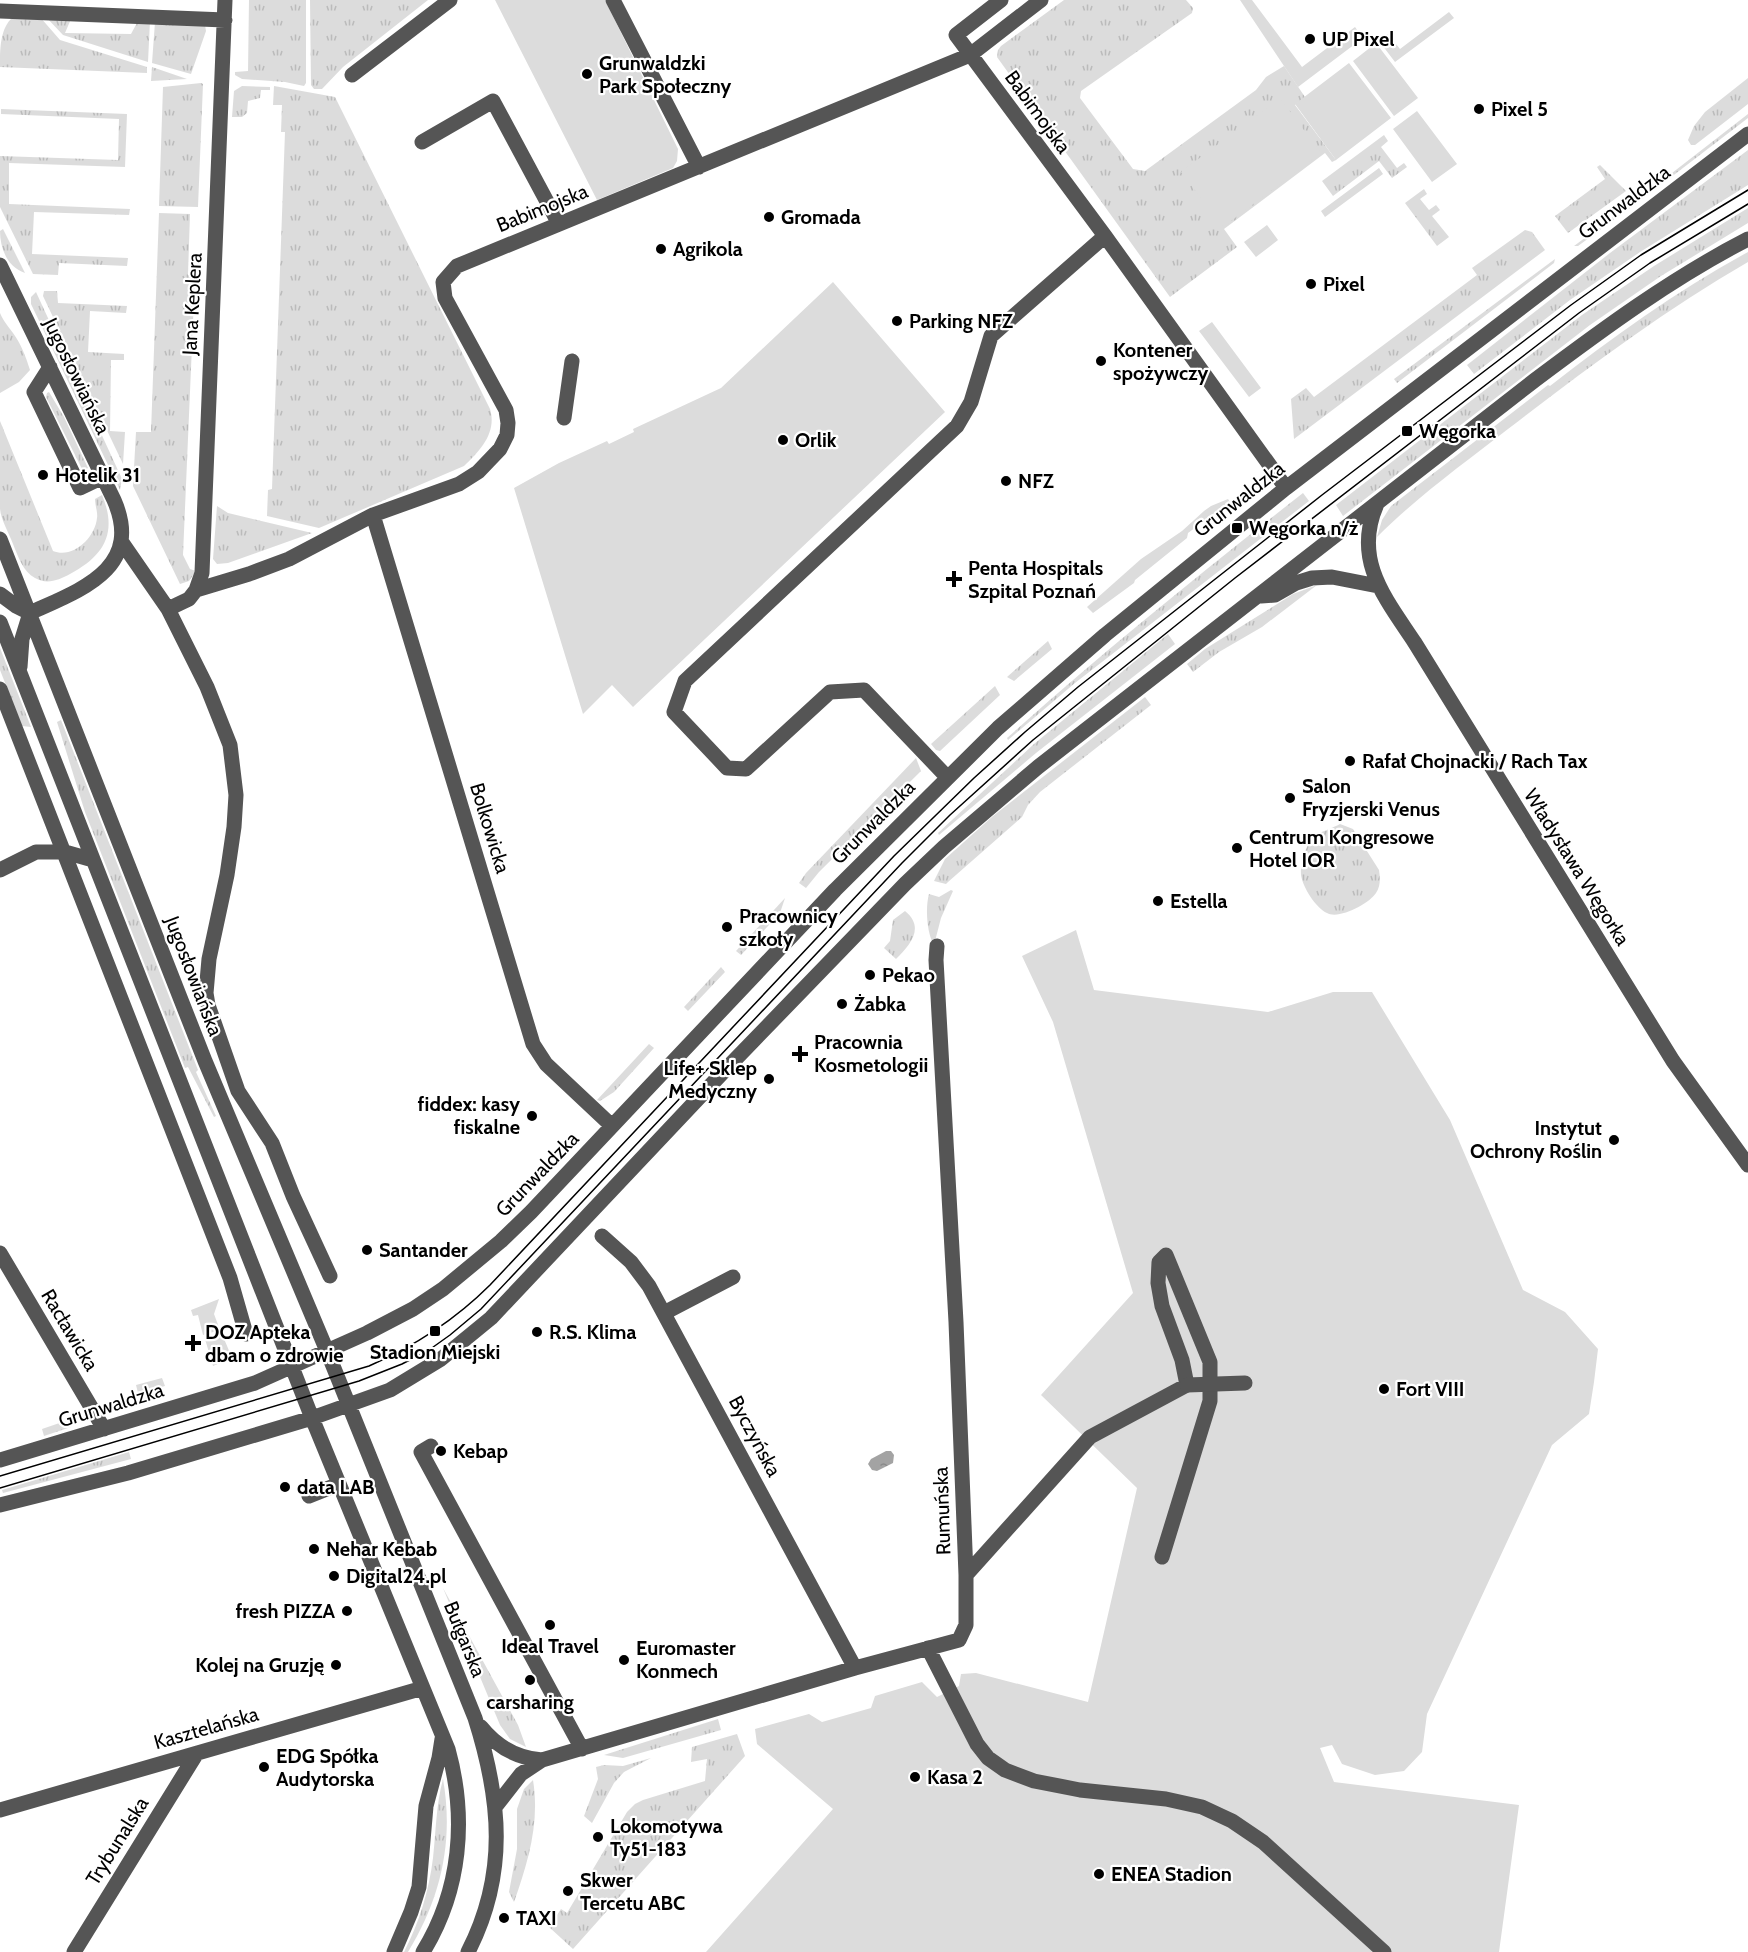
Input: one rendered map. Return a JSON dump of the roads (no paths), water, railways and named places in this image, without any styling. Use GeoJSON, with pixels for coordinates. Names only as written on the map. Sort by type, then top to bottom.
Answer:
{"type":"FeatureCollection","features":[{"type":"Feature","properties":{"kind":"street","name":"Jana Keplera"},"geometry":{"type":"LineString","coordinates":[[196,590],[202,573],[225,0]]}},
{"type":"Feature","properties":{"kind":"street"},"geometry":{"type":"LineString","coordinates":[[352,75],[450,0]]}},
{"type":"Feature","properties":{"kind":"street"},"geometry":{"type":"LineString","coordinates":[[613,0],[699,167]]}},
{"type":"Feature","properties":{"kind":"street"},"geometry":{"type":"LineString","coordinates":[[1001,0],[956,35],[970,55],[1041,0]]}},
{"type":"Feature","properties":{"kind":"street"},"geometry":{"type":"LineString","coordinates":[[0,11],[225,20]]}},
{"type":"Feature","properties":{"kind":"street","name":"Babimojska"},"geometry":{"type":"LineString","coordinates":[[168,609],[189,599],[196,590],[289,559],[373,516],[459,484],[478,471],[500,449],[507,435],[506,410],[446,298],[443,282],[457,266],[970,55],[1105,236],[1286,488]]}},
{"type":"Feature","properties":{"kind":"street"},"geometry":{"type":"LineString","coordinates":[[423,142],[493,101],[559,224]]}},
{"type":"Feature","properties":{"kind":"street","name":"Grunwaldzka"},"geometry":{"type":"LineString","coordinates":[[0,1460],[255,1383],[367,1333],[413,1309],[459,1278],[531,1212],[835,890],[998,728],[1105,635],[1286,488],[1748,134]]}},
{"type":"Feature","properties":{"kind":"street"},"geometry":{"type":"LineString","coordinates":[[947,777],[864,690],[830,692],[746,769],[727,768],[675,712],[685,681],[957,426],[971,402],[991,336],[1105,236]]}},
{"type":"Feature","properties":{"kind":"street"},"geometry":{"type":"LineString","coordinates":[[0,1505],[128,1473],[312,1418],[400,1385],[441,1359],[479,1329],[734,1060],[944,847],[1038,767],[1535,380],[1611,323],[1656,293],[1748,238]]}},
{"type":"Feature","properties":{"kind":"street","name":"Jugosłowiańska"},"geometry":{"type":"LineString","coordinates":[[0,265],[103,477],[121,519],[120,541],[112,563],[98,579],[81,590],[30,613]]}},
{"type":"Feature","properties":{"kind":"street"},"geometry":{"type":"LineString","coordinates":[[564,418],[572,361]]}},
{"type":"Feature","properties":{"kind":"street"},"geometry":{"type":"LineString","coordinates":[[50,367],[34,392],[80,488],[103,477]]}},
{"type":"Feature","properties":{"kind":"street","name":"Władysława Węgorka"},"geometry":{"type":"LineString","coordinates":[[1377,504],[1369,531],[1371,568],[1378,586],[1673,1061],[1748,1165]]}},
{"type":"Feature","properties":{"kind":"street","name":"Bolkowicka"},"geometry":{"type":"LineString","coordinates":[[373,516],[533,1044],[546,1064],[612,1126]]}},
{"type":"Feature","properties":{"kind":"street","name":"Jugosłowiańska"},"geometry":{"type":"LineString","coordinates":[[0,539],[205,1061],[327,1351]]}},
{"type":"Feature","properties":{"kind":"street","name":"Jugosłowiańska"},"geometry":{"type":"LineString","coordinates":[[120,541],[168,609],[211,697],[230,745],[236,795],[234,827],[227,875],[209,959],[206,993],[208,1005],[238,1091],[272,1143],[293,1196],[330,1276]]}},
{"type":"Feature","properties":{"kind":"street"},"geometry":{"type":"LineString","coordinates":[[1258,596],[1275,595],[1296,583],[1312,578],[1332,577],[1378,586]]}},
{"type":"Feature","properties":{"kind":"street"},"geometry":{"type":"LineString","coordinates":[[0,594],[30,613],[22,639],[20,674]]}},
{"type":"Feature","properties":{"kind":"street"},"geometry":{"type":"LineString","coordinates":[[0,622],[312,1418],[442,1733],[456,1781],[460,1815],[458,1849],[448,1898],[423,1952]]}},
{"type":"Feature","properties":{"kind":"street"},"geometry":{"type":"LineString","coordinates":[[0,688],[230,1278],[246,1334]]}},
{"type":"Feature","properties":{"kind":"street"},"geometry":{"type":"LineString","coordinates":[[0,870],[36,852],[65,852],[93,860]]}},
{"type":"Feature","properties":{"kind":"street","name":"Rumuńska"},"geometry":{"type":"LineString","coordinates":[[496,1806],[521,1774],[542,1760],[855,1668],[959,1640],[966,1625],[966,1575],[937,946]]}},
{"type":"Feature","properties":{"kind":"street","name":"Byczyńska"},"geometry":{"type":"LineString","coordinates":[[603,1236],[631,1262],[644,1278],[855,1668]]}},
{"type":"Feature","properties":{"kind":"street","name":"Racławicka"},"geometry":{"type":"LineString","coordinates":[[0,1254],[104,1429]]}},
{"type":"Feature","properties":{"kind":"street"},"geometry":{"type":"LineString","coordinates":[[1162,1557],[1210,1401],[1210,1362],[1166,1255],[1160,1262],[1158,1283],[1162,1306],[1182,1360],[1187,1385]]}},
{"type":"Feature","properties":{"kind":"street"},"geometry":{"type":"LineString","coordinates":[[664,1313],[733,1277]]}},
{"type":"Feature","properties":{"kind":"street","name":"Bułgarska"},"geometry":{"type":"LineString","coordinates":[[327,1351],[475,1718],[489,1765],[496,1806],[496,1861],[491,1894],[484,1917],[468,1952]]}},
{"type":"Feature","properties":{"kind":"street"},"geometry":{"type":"LineString","coordinates":[[966,1575],[1090,1437],[1187,1385],[1245,1383]]}},
{"type":"Feature","properties":{"kind":"street"},"geometry":{"type":"LineString","coordinates":[[426,1449],[582,1749]]}},
{"type":"Feature","properties":{"kind":"street"},"geometry":{"type":"LineString","coordinates":[[309,1496],[339,1484]]}},
{"type":"Feature","properties":{"kind":"street"},"geometry":{"type":"LineString","coordinates":[[928,1648],[978,1744],[988,1758],[1005,1770],[1034,1781],[1080,1791],[1166,1798],[1202,1807],[1233,1821],[1263,1842],[1384,1952]]}},
{"type":"Feature","properties":{"kind":"street","name":"Kasztelańska"},"geometry":{"type":"LineString","coordinates":[[0,1810],[423,1688]]}},
{"type":"Feature","properties":{"kind":"street","name":"Rumuńska"},"geometry":{"type":"LineString","coordinates":[[475,1718],[499,1746],[522,1757],[542,1760]]}},
{"type":"Feature","properties":{"kind":"street"},"geometry":{"type":"LineString","coordinates":[[394,1952],[419,1887],[426,1806],[439,1758],[442,1733]]}},
{"type":"Feature","properties":{"kind":"street","name":"Trybunalska"},"geometry":{"type":"LineString","coordinates":[[74,1952],[197,1753]]}},
{"type":"Feature","properties":{"kind":"water"},"geometry":{"type":"Polygon","coordinates":[[[886,1451],[891,1451],[894,1455],[893,1463],[877,1471],[872,1470],[868,1464],[871,1459],[886,1451]]]}},
{"type":"Feature","properties":{"kind":"tram line"},"geometry":{"type":"LineString","coordinates":[[0,1476],[369,1366],[418,1341],[463,1310],[490,1285],[894,856],[1025,732],[1078,687],[1322,495],[1571,305],[1641,255],[1748,190]]}},
{"type":"Feature","properties":{"kind":"tram line"},"geometry":{"type":"LineString","coordinates":[[0,1488],[359,1381],[402,1364],[429,1350],[450,1335],[481,1309],[902,863],[950,815],[1033,740],[1235,578],[1579,313],[1650,263],[1748,204]]}},
{"type":"Feature","properties":{"kind":"place","name":"UP Pixel"},"geometry":{"type":"Point","coordinates":[1310,39]}},
{"type":"Feature","properties":{"kind":"place","name":"Grunwaldzki Park Społeczny"},"geometry":{"type":"Point","coordinates":[587,74]}},
{"type":"Feature","properties":{"kind":"place","name":"Pixel 5"},"geometry":{"type":"Point","coordinates":[1479,109]}},
{"type":"Feature","properties":{"kind":"place","name":"Gromada"},"geometry":{"type":"Point","coordinates":[769,217]}},
{"type":"Feature","properties":{"kind":"place","name":"Agrikola"},"geometry":{"type":"Point","coordinates":[661,249]}},
{"type":"Feature","properties":{"kind":"place","name":"Pixel"},"geometry":{"type":"Point","coordinates":[1311,284]}},
{"type":"Feature","properties":{"kind":"place","name":"Parking NFZ"},"geometry":{"type":"Point","coordinates":[897,321]}},
{"type":"Feature","properties":{"kind":"place","name":"Kontener spożywczy"},"geometry":{"type":"Point","coordinates":[1101,361]}},
{"type":"Feature","properties":{"kind":"place","name":"Węgorka"},"geometry":{"type":"Point","coordinates":[1407,431]}},
{"type":"Feature","properties":{"kind":"place","name":"Orlik"},"geometry":{"type":"Point","coordinates":[783,440]}},
{"type":"Feature","properties":{"kind":"place","name":"Hotelik 31"},"geometry":{"type":"Point","coordinates":[43,475]}},
{"type":"Feature","properties":{"kind":"place","name":"NFZ"},"geometry":{"type":"Point","coordinates":[1006,481]}},
{"type":"Feature","properties":{"kind":"place","name":"Węgorka n/ż"},"geometry":{"type":"Point","coordinates":[1237,528]}},
{"type":"Feature","properties":{"kind":"place","name":"Penta Hospitals Szpital Poznań"},"geometry":{"type":"Point","coordinates":[954,579]}},
{"type":"Feature","properties":{"kind":"place","name":"Rafał Chojnacki / Rach Tax"},"geometry":{"type":"Point","coordinates":[1350,761]}},
{"type":"Feature","properties":{"kind":"place","name":"Salon Fryzjerski Venus"},"geometry":{"type":"Point","coordinates":[1290,798]}},
{"type":"Feature","properties":{"kind":"place","name":"Centrum Kongresowe Hotel IOR"},"geometry":{"type":"Point","coordinates":[1237,848]}},
{"type":"Feature","properties":{"kind":"place","name":"Estella"},"geometry":{"type":"Point","coordinates":[1158,901]}},
{"type":"Feature","properties":{"kind":"place","name":"Pracownicy szkoły"},"geometry":{"type":"Point","coordinates":[727,927]}},
{"type":"Feature","properties":{"kind":"place","name":"Pekao"},"geometry":{"type":"Point","coordinates":[870,975]}},
{"type":"Feature","properties":{"kind":"place","name":"Żabka"},"geometry":{"type":"Point","coordinates":[842,1004]}},
{"type":"Feature","properties":{"kind":"place","name":"Pracownia Kosmetologii"},"geometry":{"type":"Point","coordinates":[800,1054]}},
{"type":"Feature","properties":{"kind":"place","name":"Life+ Sklep Medyczny"},"geometry":{"type":"Point","coordinates":[769,1079]}},
{"type":"Feature","properties":{"kind":"place","name":"fiddex: kasy fiskalne"},"geometry":{"type":"Point","coordinates":[532,1116]}},
{"type":"Feature","properties":{"kind":"place","name":"Instytut Ochrony Roślin"},"geometry":{"type":"Point","coordinates":[1614,1140]}},
{"type":"Feature","properties":{"kind":"place","name":"Santander"},"geometry":{"type":"Point","coordinates":[367,1250]}},
{"type":"Feature","properties":{"kind":"place","name":"Stadion Miejski"},"geometry":{"type":"Point","coordinates":[435,1331]}},
{"type":"Feature","properties":{"kind":"place","name":"R.S. Klima"},"geometry":{"type":"Point","coordinates":[537,1332]}},
{"type":"Feature","properties":{"kind":"place","name":"DOZ Apteka dbam o zdrowie"},"geometry":{"type":"Point","coordinates":[193,1343]}},
{"type":"Feature","properties":{"kind":"place","name":"Fort VIII"},"geometry":{"type":"Point","coordinates":[1384,1389]}},
{"type":"Feature","properties":{"kind":"place","name":"Kebap"},"geometry":{"type":"Point","coordinates":[441,1451]}},
{"type":"Feature","properties":{"kind":"place","name":"data LAB"},"geometry":{"type":"Point","coordinates":[285,1487]}},
{"type":"Feature","properties":{"kind":"place","name":"Nehar Kebab"},"geometry":{"type":"Point","coordinates":[314,1549]}},
{"type":"Feature","properties":{"kind":"place","name":"Digital24.pl"},"geometry":{"type":"Point","coordinates":[334,1576]}},
{"type":"Feature","properties":{"kind":"place","name":"fresh PIZZA"},"geometry":{"type":"Point","coordinates":[347,1611]}},
{"type":"Feature","properties":{"kind":"place","name":"Ideal Travel"},"geometry":{"type":"Point","coordinates":[550,1625]}},
{"type":"Feature","properties":{"kind":"place","name":"Euromaster Konmech"},"geometry":{"type":"Point","coordinates":[624,1660]}},
{"type":"Feature","properties":{"kind":"place","name":"Kolej na Gruzję"},"geometry":{"type":"Point","coordinates":[336,1665]}},
{"type":"Feature","properties":{"kind":"place","name":"carsharing"},"geometry":{"type":"Point","coordinates":[530,1680]}},
{"type":"Feature","properties":{"kind":"place","name":"EDG Spółka Audytorska"},"geometry":{"type":"Point","coordinates":[264,1767]}},
{"type":"Feature","properties":{"kind":"place","name":"Kasa 2"},"geometry":{"type":"Point","coordinates":[915,1777]}},
{"type":"Feature","properties":{"kind":"place","name":"Lokomotywa Ty51-183"},"geometry":{"type":"Point","coordinates":[598,1837]}},
{"type":"Feature","properties":{"kind":"place","name":"ENEA Stadion"},"geometry":{"type":"Point","coordinates":[1099,1874]}},
{"type":"Feature","properties":{"kind":"place","name":"Skwer Tercetu ABC"},"geometry":{"type":"Point","coordinates":[568,1891]}},
{"type":"Feature","properties":{"kind":"place","name":"TAXI"},"geometry":{"type":"Point","coordinates":[504,1918]}}]}
